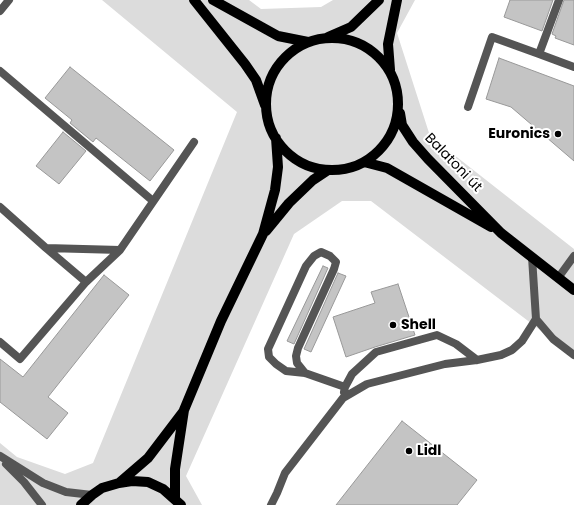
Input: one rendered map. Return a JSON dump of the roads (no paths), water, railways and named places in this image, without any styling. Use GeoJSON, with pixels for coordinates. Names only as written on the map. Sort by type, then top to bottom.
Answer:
{"type":"FeatureCollection","features":[{"type":"Feature","properties":{"kind":"main road"},"geometry":{"type":"LineString","coordinates":[[194,0],[256,80],[271,129],[276,138],[284,148],[299,160],[316,168],[328,170],[346,168],[364,162],[374,155],[389,138],[397,115],[398,104],[395,82],[390,72],[376,55],[367,48],[346,39],[324,38]]}},
{"type":"Feature","properties":{"kind":"main road"},"geometry":{"type":"LineString","coordinates":[[213,0],[278,36],[308,42]]}},
{"type":"Feature","properties":{"kind":"main road"},"geometry":{"type":"LineString","coordinates":[[266,109],[266,97],[273,74],[287,55],[308,42],[324,38],[351,27],[379,0]]}},
{"type":"Feature","properties":{"kind":"main road"},"geometry":{"type":"LineString","coordinates":[[390,72],[388,44],[397,0]]}},
{"type":"Feature","properties":{"kind":"main road","name":"Balatoni út"},"geometry":{"type":"LineString","coordinates":[[398,104],[402,126],[428,160],[501,233],[574,290]]}},
{"type":"Feature","properties":{"kind":"main road"},"geometry":{"type":"LineString","coordinates":[[178,502],[175,469],[184,410],[221,321],[263,234],[275,190],[278,167],[276,138]]}},
{"type":"Feature","properties":{"kind":"main road","name":"Balatoni út"},"geometry":{"type":"LineString","coordinates":[[364,162],[387,168],[501,233]]}},
{"type":"Feature","properties":{"kind":"main road"},"geometry":{"type":"LineString","coordinates":[[263,234],[289,203],[313,180],[328,170]]}},
{"type":"Feature","properties":{"kind":"main road"},"geometry":{"type":"LineString","coordinates":[[120,483],[148,458],[184,410]]}},
{"type":"Feature","properties":{"kind":"main road"},"geometry":{"type":"LineString","coordinates":[[81,505],[102,488],[132,481],[148,482],[163,489],[178,502]]}},
{"type":"Feature","properties":{"kind":"lane"},"geometry":{"type":"LineString","coordinates":[[0,11],[9,0]]}},
{"type":"Feature","properties":{"kind":"lane"},"geometry":{"type":"LineString","coordinates":[[539,54],[559,0]]}},
{"type":"Feature","properties":{"kind":"lane"},"geometry":{"type":"LineString","coordinates":[[468,107],[492,37],[574,67]]}},
{"type":"Feature","properties":{"kind":"lane"},"geometry":{"type":"LineString","coordinates":[[0,71],[153,201]]}},
{"type":"Feature","properties":{"kind":"lane"},"geometry":{"type":"LineString","coordinates":[[0,342],[20,359],[86,282],[120,250],[194,142]]}},
{"type":"Feature","properties":{"kind":"lane"},"geometry":{"type":"LineString","coordinates":[[0,208],[86,282]]}},
{"type":"Feature","properties":{"kind":"lane"},"geometry":{"type":"LineString","coordinates":[[46,248],[120,250]]}},
{"type":"Feature","properties":{"kind":"lane"},"geometry":{"type":"LineString","coordinates":[[304,373],[297,363],[296,356],[298,348],[336,262],[330,256],[321,252],[314,256],[306,266],[268,349],[269,357],[286,371],[304,373],[345,387]]}},
{"type":"Feature","properties":{"kind":"lane"},"geometry":{"type":"LineString","coordinates":[[558,278],[574,256]]}},
{"type":"Feature","properties":{"kind":"lane"},"geometry":{"type":"LineString","coordinates":[[271,505],[285,473],[343,398],[368,384],[445,364],[500,355],[512,350],[522,341],[536,319],[532,257]]}},
{"type":"Feature","properties":{"kind":"lane"},"geometry":{"type":"LineString","coordinates":[[536,319],[553,339],[574,355]]}},
{"type":"Feature","properties":{"kind":"lane"},"geometry":{"type":"LineString","coordinates":[[343,398],[345,387],[352,374],[376,352],[437,335],[456,344],[476,360]]}},
{"type":"Feature","properties":{"kind":"lane"},"geometry":{"type":"LineString","coordinates":[[0,457],[43,483],[66,492],[92,495]]}},
{"type":"Feature","properties":{"kind":"lane"},"geometry":{"type":"LineString","coordinates":[[0,457],[24,482],[42,505]]}},
{"type":"Feature","properties":{"kind":"place","name":"Euronics"},"geometry":{"type":"Point","coordinates":[558,134]}},
{"type":"Feature","properties":{"kind":"place","name":"Shell"},"geometry":{"type":"Point","coordinates":[393,325]}},
{"type":"Feature","properties":{"kind":"place","name":"Lidl"},"geometry":{"type":"Point","coordinates":[409,451]}}]}
